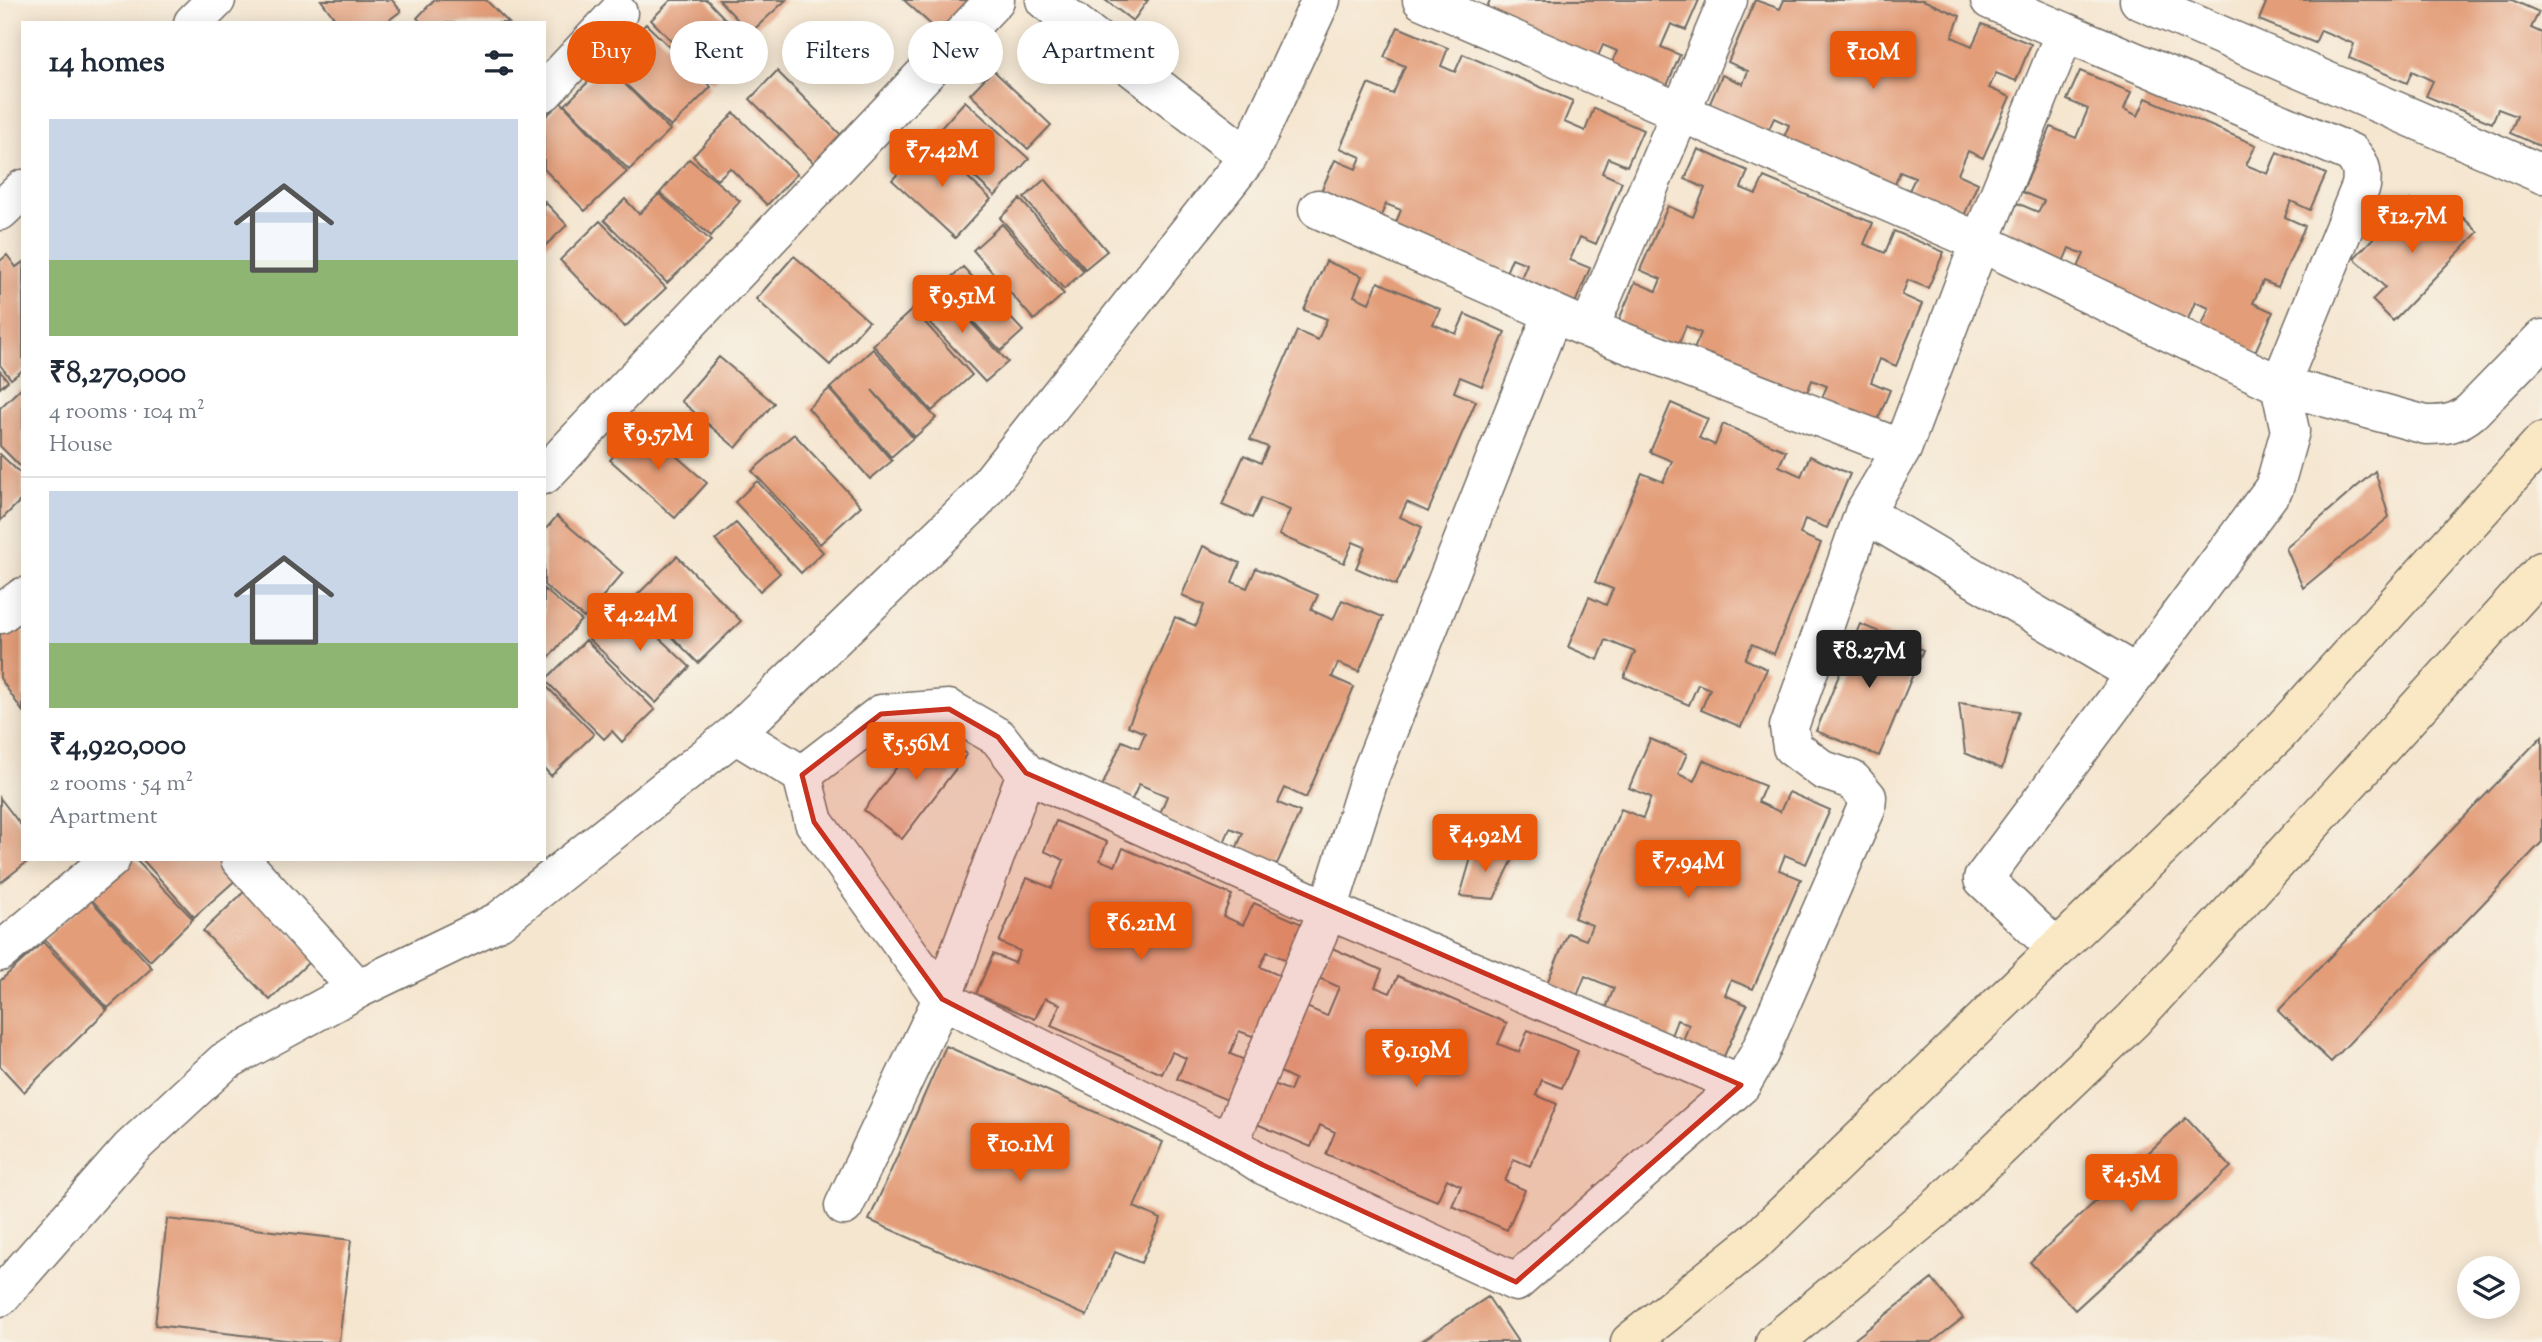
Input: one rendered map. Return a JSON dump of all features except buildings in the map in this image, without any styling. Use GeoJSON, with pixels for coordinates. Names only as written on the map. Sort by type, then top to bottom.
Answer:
{"type":"FeatureCollection","features":[{"type":"Feature","properties":{"kind":"street"},"geometry":{"type":"LineString","coordinates":[[195,21],[216,0]]}},
{"type":"Feature","properties":{"kind":"street"},"geometry":{"type":"LineString","coordinates":[[546,473],[995,0]]}},
{"type":"Feature","properties":{"kind":"street"},"geometry":{"type":"LineString","coordinates":[[1045,0],[1248,157]]}},
{"type":"Feature","properties":{"kind":"street"},"geometry":{"type":"LineString","coordinates":[[0,1297],[130,1149],[224,1062],[358,989],[499,921],[735,734],[975,502],[1248,157],[1321,0]]}},
{"type":"Feature","properties":{"kind":"street"},"geometry":{"type":"LineString","coordinates":[[1422,0],[1980,242],[2280,385],[2426,425],[2445,425],[2460,421],[2472,411],[2542,339]]}},
{"type":"Feature","properties":{"kind":"street"},"geometry":{"type":"LineString","coordinates":[[1588,329],[1728,0]]}},
{"type":"Feature","properties":{"kind":"street"},"geometry":{"type":"LineString","coordinates":[[1990,0],[2351,153],[2360,163],[2363,174],[2361,186],[2280,385],[2290,431],[2274,488],[1983,879],[2057,949]]}},
{"type":"Feature","properties":{"kind":"street"},"geometry":{"type":"LineString","coordinates":[[2139,0],[2542,174]]}},
{"type":"Feature","properties":{"kind":"street"},"geometry":{"type":"LineString","coordinates":[[546,90],[618,4]]}},
{"type":"Feature","properties":{"kind":"street"},"geometry":{"type":"LineString","coordinates":[[735,734],[802,775],[814,822],[942,999],[1229,1143],[1263,1165],[1516,1282],[1741,1085],[1759,1054],[1866,809],[1867,797],[1860,786],[1823,769],[1792,747],[1789,727],[1864,513],[1902,449],[1980,242],[2065,32]]}},
{"type":"Feature","properties":{"kind":"street"},"geometry":{"type":"LineString","coordinates":[[0,211],[21,190]]}},
{"type":"Feature","properties":{"kind":"street"},"geometry":{"type":"LineString","coordinates":[[1318,209],[1588,329],[1902,449]]}},
{"type":"Feature","properties":{"kind":"street"},"geometry":{"type":"LineString","coordinates":[[1229,1143],[1328,909],[1370,776],[1553,313]]}},
{"type":"Feature","properties":{"kind":"street"},"geometry":{"type":"LineString","coordinates":[[1630,1342],[1756,1241],[2279,733],[2542,442]]}},
{"type":"Feature","properties":{"kind":"street"},"geometry":{"type":"LineString","coordinates":[[1864,513],[2136,674]]}},
{"type":"Feature","properties":{"kind":"street"},"geometry":{"type":"LineString","coordinates":[[1775,1342],[1939,1206],[2133,1020],[2542,571]]}},
{"type":"Feature","properties":{"kind":"street"},"geometry":{"type":"LineString","coordinates":[[0,614],[21,598]]}},
{"type":"Feature","properties":{"kind":"street"},"geometry":{"type":"LineString","coordinates":[[802,775],[881,714],[949,709],[998,737],[1026,773],[1328,909],[1741,1085]]}},
{"type":"Feature","properties":{"kind":"street"},"geometry":{"type":"LineString","coordinates":[[845,1206],[942,999],[1026,773]]}},
{"type":"Feature","properties":{"kind":"street"},"geometry":{"type":"LineString","coordinates":[[0,952],[109,861]]}},
{"type":"Feature","properties":{"kind":"street"},"geometry":{"type":"LineString","coordinates":[[242,861],[358,989]]}},
{"type":"Feature","properties":{"kind":"highlighted area"},"geometry":{"type":"Polygon","coordinates":[[[949,709],[998,737],[1026,773],[1741,1085],[1516,1282],[1263,1165],[942,999],[814,822],[802,775],[881,714],[949,709]]]}}]}
